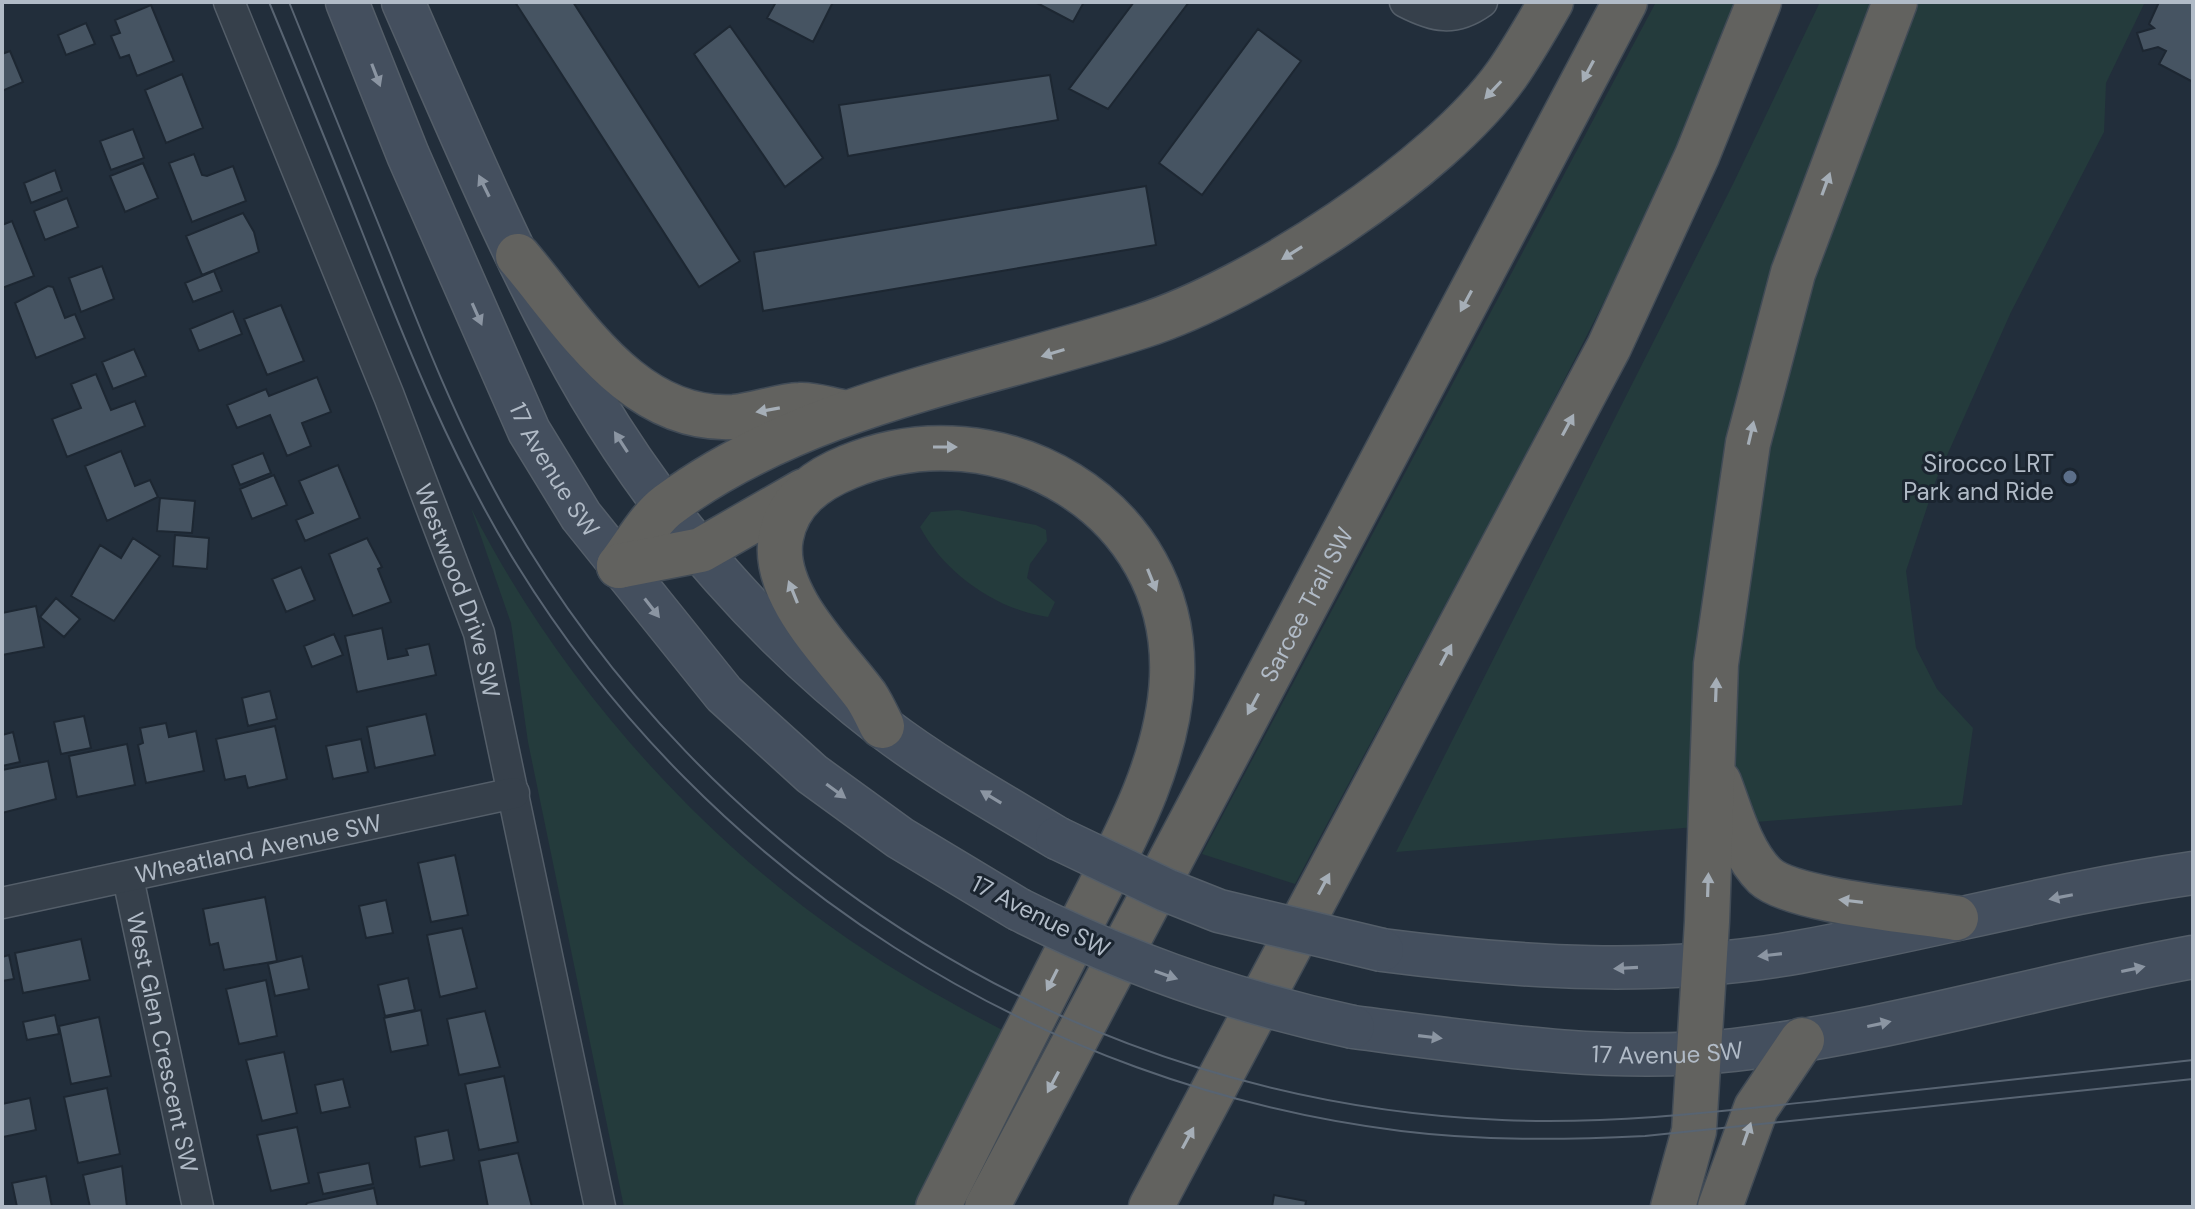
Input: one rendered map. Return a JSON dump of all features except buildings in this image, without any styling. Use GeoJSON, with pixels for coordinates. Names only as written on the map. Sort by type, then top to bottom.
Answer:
{"type":"FeatureCollection","features":[{"type":"Feature","properties":{"kind":"highway"},"geometry":{"type":"LineString","coordinates":[[619,566],[665,506],[727,467],[844,412],[1145,325],[1275,263],[1389,188],[1451,134],[1506,76],[1551,2]]}},
{"type":"Feature","properties":{"kind":"highway","name":"Sarcee Trail SW"},"geometry":{"type":"LineString","coordinates":[[987,1207],[1625,2]]}},
{"type":"Feature","properties":{"kind":"highway"},"geometry":{"type":"LineString","coordinates":[[1151,1207],[1602,360],[1691,170],[1759,2]]}},
{"type":"Feature","properties":{"kind":"highway"},"geometry":{"type":"LineString","coordinates":[[1673,1207],[1694,1131],[1714,768],[1716,664],[1748,443],[1793,273],[1895,2]]}},
{"type":"Feature","properties":{"kind":"highway"},"geometry":{"type":"LineString","coordinates":[[518,256],[613,369],[667,405],[710,416],[734,417],[802,405],[844,412]]}},
{"type":"Feature","properties":{"kind":"highway"},"geometry":{"type":"LineString","coordinates":[[619,566],[701,550],[850,466],[901,450],[964,447],[1024,461],[1086,497],[1120,526],[1148,568],[1162,604],[1170,643],[1172,676],[1167,713],[1140,803],[938,1207]]}},
{"type":"Feature","properties":{"kind":"highway"},"geometry":{"type":"LineString","coordinates":[[804,491],[784,524],[780,558],[802,614],[841,669],[866,696],[882,726]]}},
{"type":"Feature","properties":{"kind":"highway"},"geometry":{"type":"LineString","coordinates":[[1714,768],[1738,832],[1766,877],[1803,895],[1956,918]]}},
{"type":"Feature","properties":{"kind":"highway"},"geometry":{"type":"LineString","coordinates":[[1720,1207],[1756,1108],[1802,1040]]}},
{"type":"Feature","properties":{"kind":"main road","name":"17 Avenue SW"},"geometry":{"type":"LineString","coordinates":[[347,2],[408,155],[529,431],[581,516],[724,694],[812,774],[900,838],[1018,909],[1160,974],[1298,1015],[1353,1027],[1555,1051],[1698,1052],[1802,1040],[2193,957]]}},
{"type":"Feature","properties":{"kind":"main road"},"geometry":{"type":"LineString","coordinates":[[403,2],[518,256],[590,394],[665,506],[739,595],[882,726],[925,757],[1057,838],[1166,890],[1219,911],[1382,950],[1492,965],[1600,969],[1704,963],[1798,952],[2193,873]]}},
{"type":"Feature","properties":{"kind":"street","name":"Westwood Drive SW"},"geometry":{"type":"LineString","coordinates":[[229,2],[465,590],[479,633],[600,1207]]}},
{"type":"Feature","properties":{"kind":"street"},"geometry":{"type":"LineString","coordinates":[[1416,8],[1464,15],[1482,2]]}},
{"type":"Feature","properties":{"kind":"street","name":"Wheatland Avenue SW"},"geometry":{"type":"LineString","coordinates":[[2,903],[514,793]]}},
{"type":"Feature","properties":{"kind":"street","name":"West Glen Crescent SW"},"geometry":{"type":"LineString","coordinates":[[128,878],[198,1207]]}},
{"type":"Feature","properties":{"kind":"green space"},"geometry":{"type":"Polygon","coordinates":[[[1656,2],[1743,2],[1641,227],[1471,557],[1295,884],[1202,854],[1656,2]]]}},
{"type":"Feature","properties":{"kind":"green space"},"geometry":{"type":"Polygon","coordinates":[[[1820,2],[2145,2],[2106,83],[2104,132],[2011,312],[1936,480],[1906,571],[1916,648],[1937,689],[1973,728],[1962,805],[1396,852],[1733,184],[1820,2]]]}},
{"type":"Feature","properties":{"kind":"green space"},"geometry":{"type":"Polygon","coordinates":[[[471,508],[544,632],[634,748],[685,802],[793,899],[851,941],[928,990],[1008,1033],[921,1207],[624,1207],[528,742],[511,623],[471,508]]]}},
{"type":"Feature","properties":{"kind":"green space"},"geometry":{"type":"Polygon","coordinates":[[[958,510],[1036,525],[1046,530],[1047,541],[1030,564],[1027,578],[1055,602],[1048,617],[991,598],[958,574],[930,544],[920,527],[931,512],[958,510]]]}},
{"type":"Feature","properties":{"kind":"tram line"},"geometry":{"type":"LineString","coordinates":[[269,2],[395,315],[451,443],[517,565],[595,677],[685,778],[785,869],[895,948],[1012,1014],[1137,1067],[1267,1107],[1401,1131],[1462,1137],[1553,1139],[1645,1136],[2193,1079]]}},
{"type":"Feature","properties":{"kind":"tram line"},"geometry":{"type":"LineString","coordinates":[[289,2],[456,413],[502,504],[586,634],[686,751],[798,854],[922,942],[1056,1014],[1199,1068],[1348,1104],[1502,1120],[1585,1121],[1669,1116],[2193,1060]]}},
{"type":"Feature","properties":{"kind":"place","name":"Sirocco LRT Park and Ride"},"geometry":{"type":"Point","coordinates":[2070,477]}}]}
